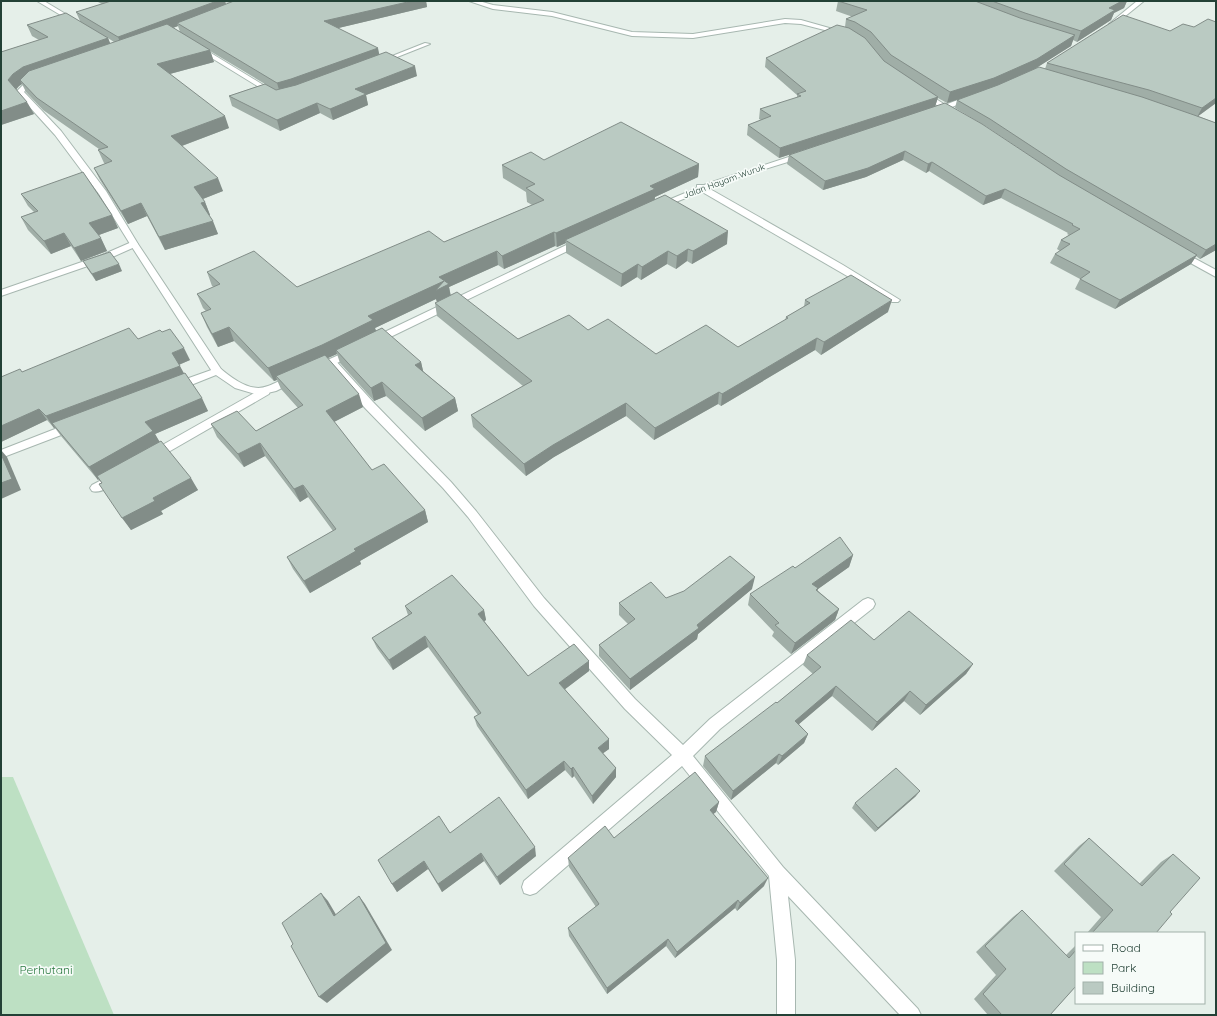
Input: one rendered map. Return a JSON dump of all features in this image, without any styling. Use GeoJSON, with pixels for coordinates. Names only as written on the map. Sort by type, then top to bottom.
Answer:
{"type":"FeatureCollection","features":[{"type":"Feature","properties":{"kind":"street"},"geometry":{"type":"LineString","coordinates":[[40,1],[83,27]]}},
{"type":"Feature","properties":{"kind":"street"},"geometry":{"type":"LineString","coordinates":[[472,1],[493,6],[552,14],[632,34],[693,36],[785,21],[823,26],[850,35]]}},
{"type":"Feature","properties":{"kind":"street"},"geometry":{"type":"LineString","coordinates":[[1103,30],[1121,18],[1141,1]]}},
{"type":"Feature","properties":{"kind":"street"},"geometry":{"type":"LineString","coordinates":[[192,44],[279,96]]}},
{"type":"Feature","properties":{"kind":"street"},"geometry":{"type":"LineString","coordinates":[[376,63],[427,44]]}},
{"type":"Feature","properties":{"kind":"street"},"geometry":{"type":"LineString","coordinates":[[45,77],[27,84],[20,92],[58,133],[103,193],[134,244],[217,371],[230,382],[255,390],[266,391]]}},
{"type":"Feature","properties":{"kind":"street"},"geometry":{"type":"LineString","coordinates":[[916,89],[964,119]]}},
{"type":"Feature","properties":{"kind":"street"},"geometry":{"type":"LineString","coordinates":[[930,112],[979,96]]}},
{"type":"Feature","properties":{"kind":"street","name":"Jalan Hayam Wuruk"},"geometry":{"type":"LineString","coordinates":[[652,209],[700,188],[812,152]]}},
{"type":"Feature","properties":{"kind":"street"},"geometry":{"type":"LineString","coordinates":[[700,188],[840,267],[895,300]]}},
{"type":"Feature","properties":{"kind":"street"},"geometry":{"type":"LineString","coordinates":[[143,461],[266,391],[331,362],[588,238]]}},
{"type":"Feature","properties":{"kind":"street"},"geometry":{"type":"LineString","coordinates":[[1,293],[105,258],[134,244]]}},
{"type":"Feature","properties":{"kind":"street"},"geometry":{"type":"LineString","coordinates":[[1169,247],[1216,274]]}},
{"type":"Feature","properties":{"kind":"street"},"geometry":{"type":"LineString","coordinates":[[331,362],[369,405],[472,514],[539,602],[630,704],[683,755],[777,873],[912,1015]]}},
{"type":"Feature","properties":{"kind":"street"},"geometry":{"type":"LineString","coordinates":[[165,391],[217,371]]}},
{"type":"Feature","properties":{"kind":"street"},"geometry":{"type":"LineString","coordinates":[[1,454],[83,422]]}},
{"type":"Feature","properties":{"kind":"street"},"geometry":{"type":"LineString","coordinates":[[96,488],[123,472]]}},
{"type":"Feature","properties":{"kind":"street"},"geometry":{"type":"LineString","coordinates":[[530,888],[683,755],[715,724],[868,604]]}},
{"type":"Feature","properties":{"kind":"street"},"geometry":{"type":"LineString","coordinates":[[777,873],[786,960],[786,1015]]}},
{"type":"Feature","properties":{"kind":"green space","name":"Perhutani"},"geometry":{"type":"Polygon","coordinates":[[[1,777],[13,777],[114,1015],[1,1015],[1,777]]]}},
{"type":"Feature","properties":{"kind":"building"},"geometry":{"type":"Polygon","coordinates":[[[111,1],[217,1],[118,37],[76,12],[111,1]]]}},
{"type":"Feature","properties":{"kind":"building"},"geometry":{"type":"Polygon","coordinates":[[[234,1],[412,1],[324,21],[378,48],[277,83],[177,23],[234,1]]]}},
{"type":"Feature","properties":{"kind":"building"},"geometry":{"type":"Polygon","coordinates":[[[838,1],[975,1],[1020,18],[1075,35],[1037,59],[994,78],[950,92],[891,55],[871,32],[855,22],[846,19],[867,10],[838,1]]]}},
{"type":"Feature","properties":{"kind":"building"},"geometry":{"type":"Polygon","coordinates":[[[992,1],[1122,1],[1109,8],[1115,10],[1081,31],[992,1]]]}},
{"type":"Feature","properties":{"kind":"building"},"geometry":{"type":"Polygon","coordinates":[[[66,13],[108,38],[23,67],[13,74],[8,80],[27,102],[1,111],[1,52],[48,37],[27,25],[66,13]]]}},
{"type":"Feature","properties":{"kind":"building"},"geometry":{"type":"Polygon","coordinates":[[[1123,15],[1170,31],[1183,24],[1194,27],[1208,19],[1216,22],[1216,98],[1202,108],[1149,90],[1047,63],[1123,15]]]}},
{"type":"Feature","properties":{"kind":"building"},"geometry":{"type":"Polygon","coordinates":[[[167,24],[210,50],[157,64],[225,116],[171,136],[218,178],[194,187],[205,202],[201,203],[213,221],[159,237],[141,203],[121,211],[94,168],[112,161],[98,150],[108,147],[37,98],[20,80],[29,71],[167,24]]]}},
{"type":"Feature","properties":{"kind":"building"},"geometry":{"type":"Polygon","coordinates":[[[837,25],[849,28],[865,38],[884,61],[938,97],[780,148],[748,125],[771,116],[760,109],[801,96],[797,94],[806,91],[766,58],[837,25]]]}},
{"type":"Feature","properties":{"kind":"building"},"geometry":{"type":"Polygon","coordinates":[[[386,52],[415,66],[355,89],[366,94],[330,109],[317,103],[277,120],[229,96],[265,84],[276,90],[296,85],[386,52]]]}},
{"type":"Feature","properties":{"kind":"building"},"geometry":{"type":"Polygon","coordinates":[[[1039,67],[1142,97],[1216,123],[1216,244],[1206,250],[1066,169],[990,119],[957,100],[998,85],[1039,67]]]}},
{"type":"Feature","properties":{"kind":"building"},"geometry":{"type":"Polygon","coordinates":[[[945,103],[982,124],[1059,175],[1197,255],[1120,300],[1080,279],[1090,272],[1055,254],[1070,244],[1061,240],[1080,229],[1005,189],[986,196],[932,162],[928,164],[905,151],[868,168],[825,181],[789,155],[945,103]]]}},
{"type":"Feature","properties":{"kind":"building"},"geometry":{"type":"Polygon","coordinates":[[[621,122],[699,164],[650,186],[655,189],[556,233],[554,232],[502,256],[497,251],[439,277],[449,284],[435,291],[444,281],[368,316],[373,320],[322,345],[268,368],[229,327],[212,334],[201,313],[211,309],[197,294],[220,284],[207,272],[254,251],[297,287],[429,231],[444,242],[544,200],[526,188],[535,184],[502,165],[531,152],[544,160],[621,122]]]}},
{"type":"Feature","properties":{"kind":"building"},"geometry":{"type":"Polygon","coordinates":[[[83,172],[112,215],[89,223],[101,238],[74,248],[64,233],[44,241],[21,217],[38,211],[21,194],[83,172]]]}},
{"type":"Feature","properties":{"kind":"building"},"geometry":{"type":"Polygon","coordinates":[[[665,195],[728,231],[693,251],[688,249],[677,256],[668,251],[642,267],[638,264],[622,274],[565,240],[665,195]]]}},
{"type":"Feature","properties":{"kind":"building"},"geometry":{"type":"Polygon","coordinates":[[[110,252],[119,264],[92,274],[83,261],[110,252]]]}},
{"type":"Feature","properties":{"kind":"building"},"geometry":{"type":"Polygon","coordinates":[[[851,275],[892,300],[824,342],[817,338],[722,394],[719,392],[655,428],[626,403],[553,445],[524,464],[471,415],[532,381],[435,303],[457,292],[518,339],[569,315],[588,330],[608,319],[656,354],[706,325],[738,347],[788,318],[786,317],[810,303],[805,300],[851,275]]]}},
{"type":"Feature","properties":{"kind":"building"},"geometry":{"type":"Polygon","coordinates":[[[129,328],[138,339],[160,330],[162,332],[170,329],[184,348],[172,353],[180,366],[46,416],[39,409],[1,426],[1,377],[20,369],[22,372],[129,328]]]}},
{"type":"Feature","properties":{"kind":"building"},"geometry":{"type":"Polygon","coordinates":[[[382,328],[421,362],[415,365],[455,398],[422,418],[382,382],[371,388],[336,350],[382,328]]]}},
{"type":"Feature","properties":{"kind":"building"},"geometry":{"type":"Polygon","coordinates":[[[325,355],[359,394],[326,411],[372,470],[384,464],[425,510],[354,549],[356,551],[304,581],[287,557],[336,529],[303,485],[294,489],[260,443],[238,454],[211,424],[237,411],[256,431],[303,405],[276,376],[325,355]]]}},
{"type":"Feature","properties":{"kind":"building"},"geometry":{"type":"Polygon","coordinates":[[[185,373],[202,398],[145,422],[153,431],[89,467],[52,423],[185,373]]]}},
{"type":"Feature","properties":{"kind":"building"},"geometry":{"type":"Polygon","coordinates":[[[161,441],[191,478],[153,498],[155,501],[122,518],[99,484],[102,483],[97,476],[161,441]]]}},
{"type":"Feature","properties":{"kind":"building"},"geometry":{"type":"Polygon","coordinates":[[[1,454],[12,479],[1,483],[1,454]]]}},
{"type":"Feature","properties":{"kind":"building"},"geometry":{"type":"Polygon","coordinates":[[[840,537],[853,555],[812,584],[818,588],[816,590],[839,609],[795,643],[775,625],[779,623],[750,594],[793,566],[795,568],[840,537]]]}},
{"type":"Feature","properties":{"kind":"building"},"geometry":{"type":"Polygon","coordinates":[[[730,556],[755,577],[697,625],[699,628],[630,679],[599,645],[635,619],[619,603],[651,582],[666,598],[684,591],[730,556]]]}},
{"type":"Feature","properties":{"kind":"building"},"geometry":{"type":"Polygon","coordinates":[[[452,575],[484,610],[478,614],[528,676],[574,644],[589,661],[559,683],[609,739],[598,748],[616,768],[592,796],[573,767],[571,769],[564,761],[526,790],[474,717],[481,713],[425,636],[389,660],[372,638],[412,613],[405,606],[452,575]]]}},
{"type":"Feature","properties":{"kind":"building"},"geometry":{"type":"Polygon","coordinates":[[[909,611],[973,664],[926,705],[910,691],[877,722],[836,686],[795,721],[808,734],[782,756],[779,754],[733,791],[705,756],[776,702],[777,703],[821,667],[807,655],[851,620],[874,640],[909,611]]]}},
{"type":"Feature","properties":{"kind":"building"},"geometry":{"type":"Polygon","coordinates":[[[896,768],[920,791],[878,828],[855,803],[896,768]]]}},
{"type":"Feature","properties":{"kind":"building"},"geometry":{"type":"Polygon","coordinates":[[[695,772],[719,802],[710,810],[768,878],[740,903],[738,900],[677,952],[668,939],[607,988],[568,928],[599,904],[568,858],[605,826],[614,838],[695,772]]]}},
{"type":"Feature","properties":{"kind":"building"},"geometry":{"type":"Polygon","coordinates":[[[499,797],[535,847],[497,877],[481,853],[438,884],[424,861],[392,884],[378,860],[439,816],[450,833],[499,797]]]}},
{"type":"Feature","properties":{"kind":"building"},"geometry":{"type":"Polygon","coordinates":[[[1089,838],[1142,886],[1173,854],[1200,878],[1170,912],[1172,914],[1157,932],[1093,932],[1113,910],[1064,864],[1089,838]]]}},
{"type":"Feature","properties":{"kind":"building"},"geometry":{"type":"Polygon","coordinates":[[[321,893],[334,916],[359,896],[386,943],[319,997],[291,946],[293,944],[282,923],[321,893]]]}},
{"type":"Feature","properties":{"kind":"building"},"geometry":{"type":"Polygon","coordinates":[[[1022,910],[1069,958],[1075,951],[1075,987],[1050,1015],[1002,1015],[983,994],[1006,969],[985,946],[1022,910]]]}}]}
